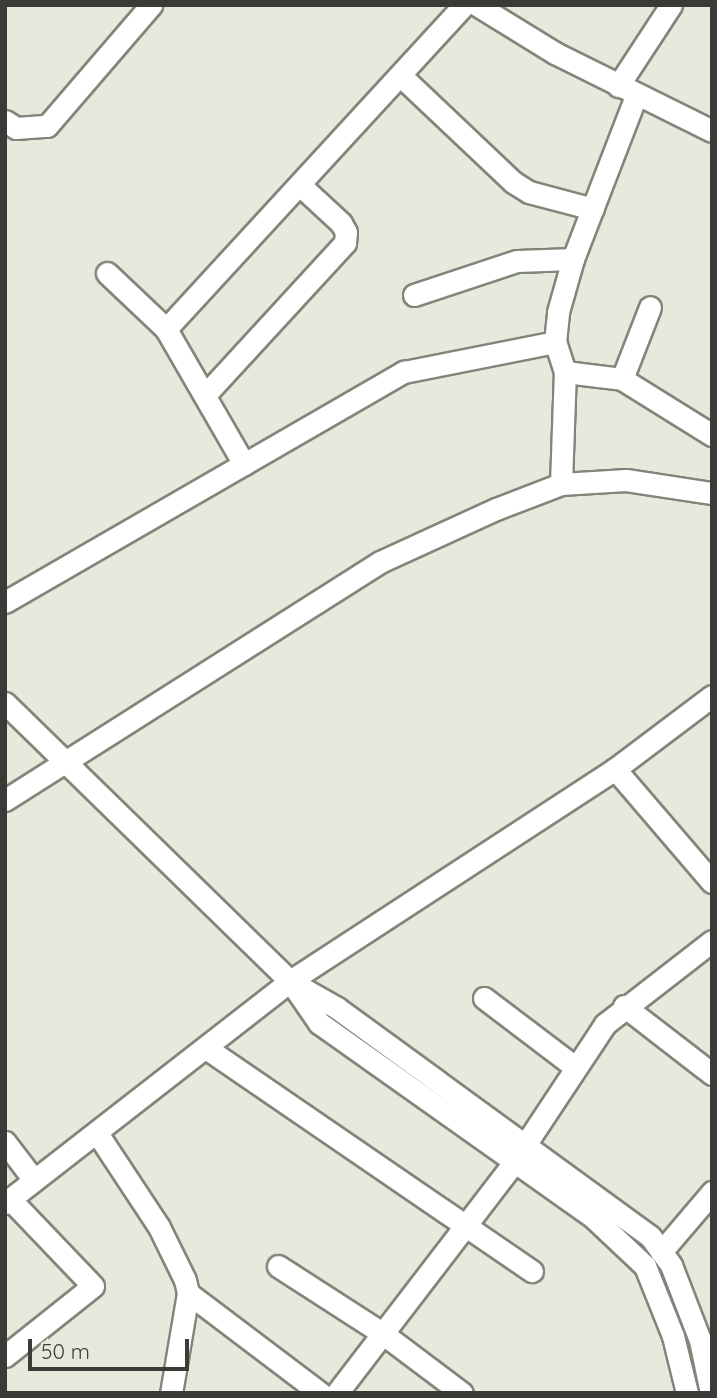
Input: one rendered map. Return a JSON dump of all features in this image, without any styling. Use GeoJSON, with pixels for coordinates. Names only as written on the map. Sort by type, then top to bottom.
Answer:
{"type":"FeatureCollection","features":[{"type":"Feature","properties":{"kind":"street"},"geometry":{"type":"LineString","coordinates":[[5,121],[16,128],[47,127],[151,5]]}},
{"type":"Feature","properties":{"kind":"street"},"geometry":{"type":"LineString","coordinates":[[166,330],[464,5]]}},
{"type":"Feature","properties":{"kind":"street"},"geometry":{"type":"LineString","coordinates":[[477,5],[627,91],[712,131]]}},
{"type":"Feature","properties":{"kind":"street"},"geometry":{"type":"LineString","coordinates":[[561,484],[565,372],[555,342],[558,312],[573,259],[593,209],[627,91],[671,5]]}},
{"type":"Feature","properties":{"kind":"street"},"geometry":{"type":"LineString","coordinates":[[401,76],[513,182],[529,192],[593,209]]}},
{"type":"Feature","properties":{"kind":"street"},"geometry":{"type":"LineString","coordinates":[[205,396],[345,243],[346,232],[341,223],[300,185]]}},
{"type":"Feature","properties":{"kind":"street"},"geometry":{"type":"LineString","coordinates":[[414,295],[517,261],[573,259]]}},
{"type":"Feature","properties":{"kind":"street"},"geometry":{"type":"LineString","coordinates":[[107,273],[166,330],[244,464]]}},
{"type":"Feature","properties":{"kind":"street"},"geometry":{"type":"LineString","coordinates":[[622,379],[650,307]]}},
{"type":"Feature","properties":{"kind":"street"},"geometry":{"type":"LineString","coordinates":[[5,602],[404,372],[555,342]]}},
{"type":"Feature","properties":{"kind":"street"},"geometry":{"type":"LineString","coordinates":[[565,372],[622,379],[712,435]]}},
{"type":"Feature","properties":{"kind":"street"},"geometry":{"type":"LineString","coordinates":[[5,800],[380,562],[561,484],[626,480],[712,493]]}},
{"type":"Feature","properties":{"kind":"street"},"geometry":{"type":"LineString","coordinates":[[5,1356],[93,1286],[8,1201],[290,981],[615,769],[712,696]]}},
{"type":"Feature","properties":{"kind":"street"},"geometry":{"type":"LineString","coordinates":[[5,704],[290,981],[319,1023],[650,1236],[671,1265],[701,1345],[711,1393]]}},
{"type":"Feature","properties":{"kind":"street"},"geometry":{"type":"LineString","coordinates":[[615,769],[712,882]]}},
{"type":"Feature","properties":{"kind":"street"},"geometry":{"type":"LineString","coordinates":[[337,1393],[463,1223],[520,1153],[575,1067],[624,1006],[712,941]]}},
{"type":"Feature","properties":{"kind":"street"},"geometry":{"type":"LineString","coordinates":[[484,998],[575,1067]]}},
{"type":"Feature","properties":{"kind":"street"},"geometry":{"type":"LineString","coordinates":[[624,1006],[712,1074]]}},
{"type":"Feature","properties":{"kind":"street"},"geometry":{"type":"LineString","coordinates":[[205,1048],[532,1271]]}},
{"type":"Feature","properties":{"kind":"street"},"geometry":{"type":"LineString","coordinates":[[97,1133],[159,1227],[188,1293],[320,1393]]}},
{"type":"Feature","properties":{"kind":"street"},"geometry":{"type":"LineString","coordinates":[[5,1142],[34,1180]]}},
{"type":"Feature","properties":{"kind":"street"},"geometry":{"type":"LineString","coordinates":[[520,1153],[645,1266],[677,1350],[687,1393]]}},
{"type":"Feature","properties":{"kind":"street"},"geometry":{"type":"LineString","coordinates":[[661,1252],[712,1192]]}},
{"type":"Feature","properties":{"kind":"street"},"geometry":{"type":"LineString","coordinates":[[278,1266],[382,1333],[461,1393]]}},
{"type":"Feature","properties":{"kind":"street"},"geometry":{"type":"LineString","coordinates":[[172,1393],[188,1293]]}},
{"type":"Feature","properties":{"kind":"street"},"geometry":{"type":"LineString","coordinates":[[677,1350],[701,1345]]}}]}
